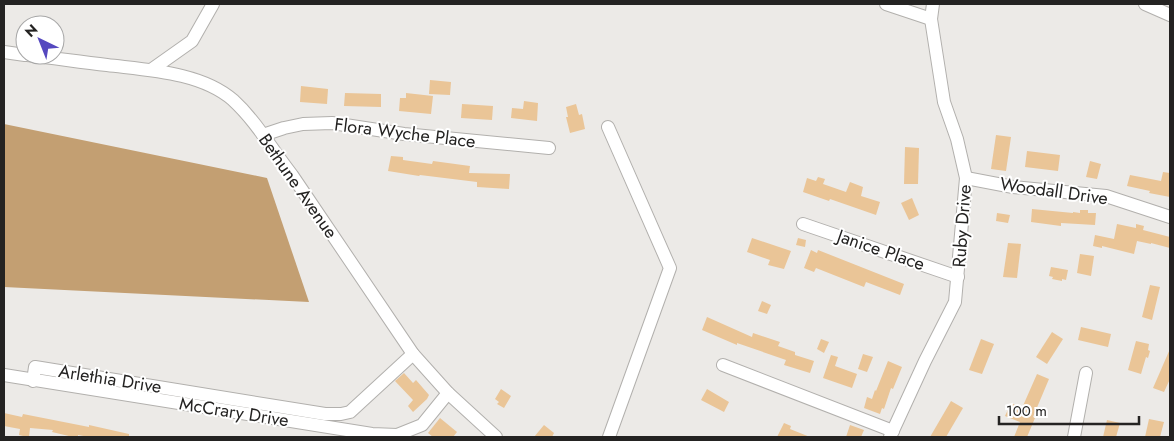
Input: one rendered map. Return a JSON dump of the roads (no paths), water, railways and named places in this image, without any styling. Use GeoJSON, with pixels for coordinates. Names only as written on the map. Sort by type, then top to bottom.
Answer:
{"type":"FeatureCollection","features":[{"type":"Feature","properties":{"kind":"street"},"geometry":{"type":"LineString","coordinates":[[151,70],[192,42],[213,4]]}},
{"type":"Feature","properties":{"kind":"street"},"geometry":{"type":"LineString","coordinates":[[886,4],[931,19]]}},
{"type":"Feature","properties":{"kind":"street","name":"Ruby Drive"},"geometry":{"type":"LineString","coordinates":[[892,434],[925,361],[956,302],[966,178],[957,139],[944,102],[931,19],[933,4]]}},
{"type":"Feature","properties":{"kind":"street"},"geometry":{"type":"LineString","coordinates":[[1146,4],[1170,15]]}},
{"type":"Feature","properties":{"kind":"street","name":"Bethune Avenue"},"geometry":{"type":"LineString","coordinates":[[65,60],[184,76],[207,84],[232,99],[248,116],[292,174],[413,354],[448,393],[496,437]]}},
{"type":"Feature","properties":{"kind":"street","name":"Flora Wyche Place"},"geometry":{"type":"LineString","coordinates":[[263,135],[303,124],[332,123],[404,134],[549,148]]}},
{"type":"Feature","properties":{"kind":"street"},"geometry":{"type":"LineString","coordinates":[[608,127],[670,268],[609,437]]}},
{"type":"Feature","properties":{"kind":"street","name":"Woodall Drive"},"geometry":{"type":"LineString","coordinates":[[966,178],[1013,187],[1106,196],[1170,217]]}},
{"type":"Feature","properties":{"kind":"street","name":"Janice Place"},"geometry":{"type":"LineString","coordinates":[[804,224],[958,277]]}},
{"type":"Feature","properties":{"kind":"street","name":"Arlethia Drive"},"geometry":{"type":"LineString","coordinates":[[33,380],[35,367],[325,414],[341,414],[350,412],[413,354]]}},
{"type":"Feature","properties":{"kind":"street"},"geometry":{"type":"LineString","coordinates":[[723,364],[892,434]]}},
{"type":"Feature","properties":{"kind":"street"},"geometry":{"type":"LineString","coordinates":[[1074,437],[1086,373]]}},
{"type":"Feature","properties":{"kind":"street","name":"McCrary Drive"},"geometry":{"type":"LineString","coordinates":[[4,375],[372,434],[397,435],[421,431],[448,393]]}}]}
